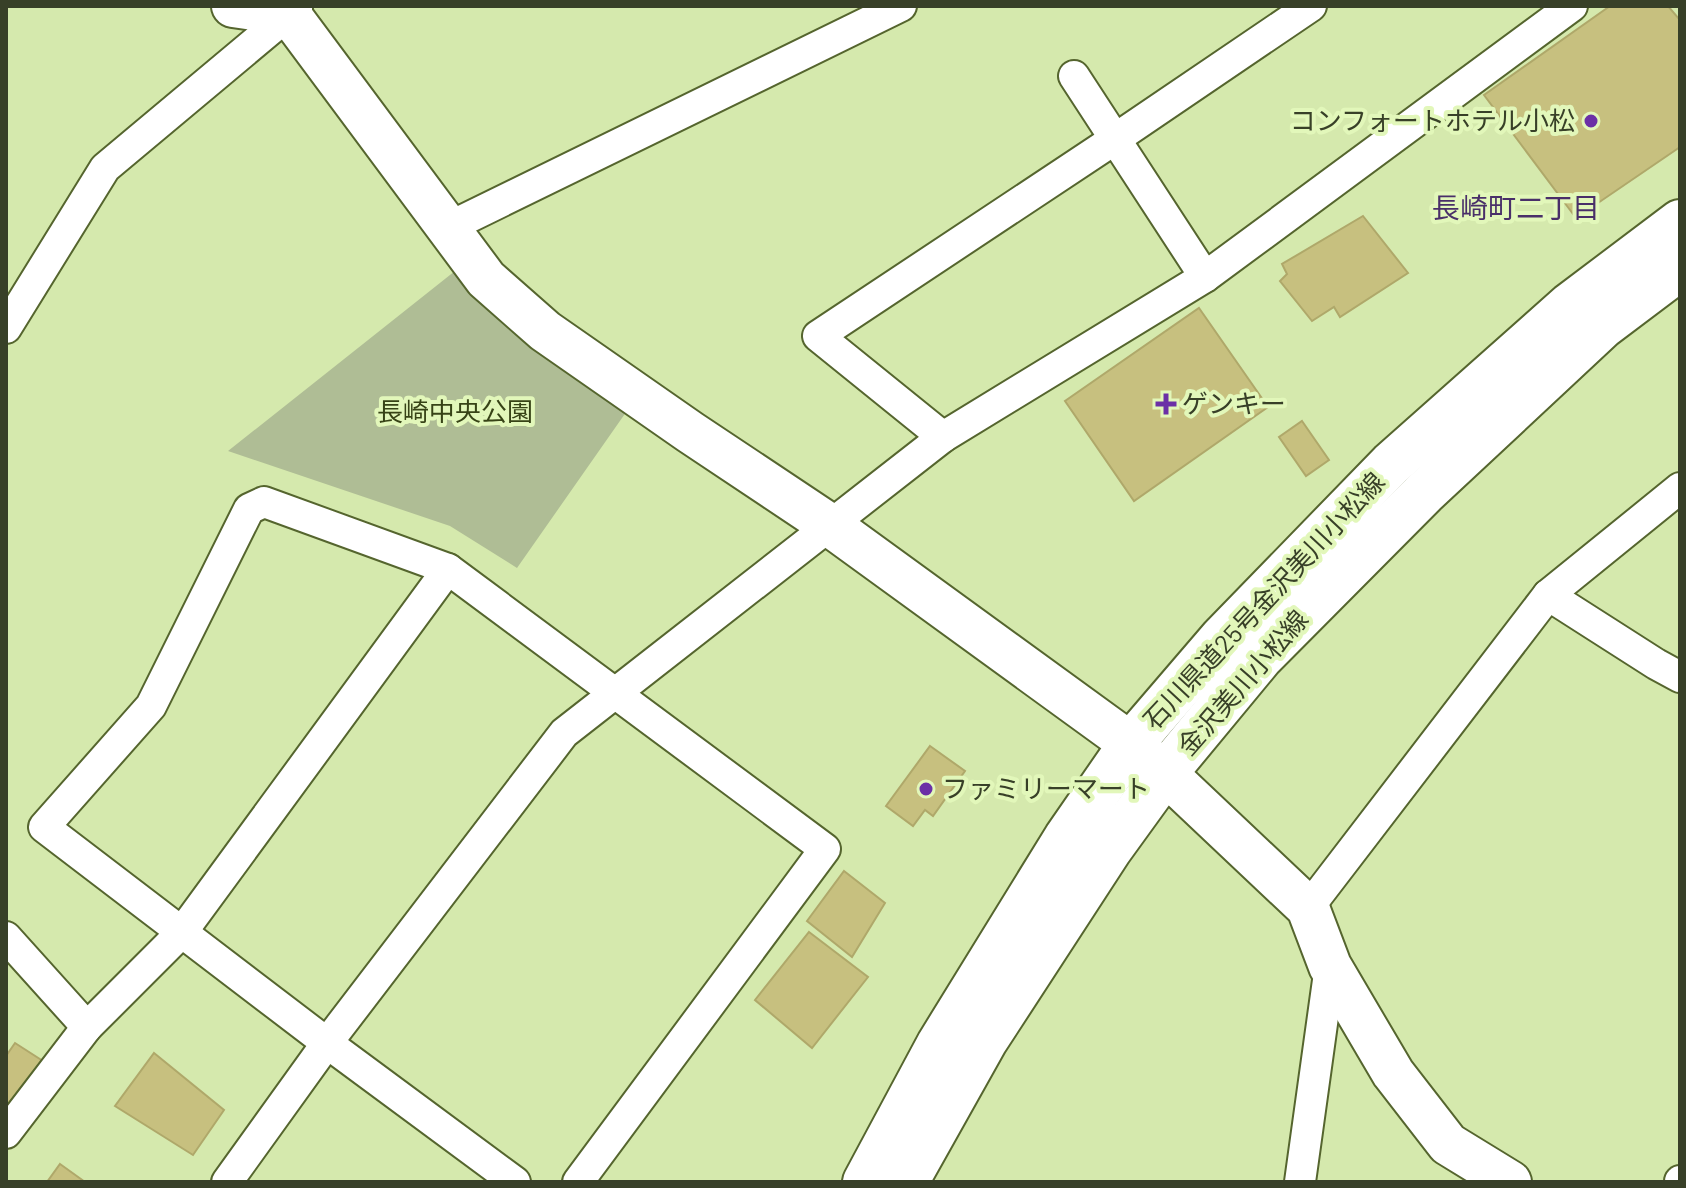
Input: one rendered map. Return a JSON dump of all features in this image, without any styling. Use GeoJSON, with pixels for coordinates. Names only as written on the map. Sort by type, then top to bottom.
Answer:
{"type":"FeatureCollection","features":[{"type":"Feature","properties":{"kind":"main road","name":"石川県道25号金沢美川小松線"},"geometry":{"type":"LineString","coordinates":[[865,1182],[939,1044],[1066,838],[1131,744],[1222,638],[1391,464],[1570,305],[1680,222]]}},
{"type":"Feature","properties":{"kind":"main road","name":"金沢美川小松線"},"geometry":{"type":"LineString","coordinates":[[906,1182],[985,1041],[1110,849],[1165,773],[1261,657],[1424,493],[1603,326],[1680,268]]}},
{"type":"Feature","properties":{"kind":"street"},"geometry":{"type":"LineString","coordinates":[[233,6],[296,10]]}},
{"type":"Feature","properties":{"kind":"street"},"geometry":{"type":"LineString","coordinates":[[447,228],[901,6]]}},
{"type":"Feature","properties":{"kind":"street"},"geometry":{"type":"LineString","coordinates":[[943,437],[818,336],[1311,6]]}},
{"type":"Feature","properties":{"kind":"street"},"geometry":{"type":"LineString","coordinates":[[227,1182],[327,1043],[564,733],[943,437],[1205,277],[1572,6]]}},
{"type":"Feature","properties":{"kind":"street"},"geometry":{"type":"LineString","coordinates":[[296,10],[447,228],[486,279],[545,331],[831,526],[1131,744],[1165,773],[1308,908],[1330,966],[1393,1073],[1448,1144],[1510,1182]]}},
{"type":"Feature","properties":{"kind":"street"},"geometry":{"type":"LineString","coordinates":[[6,328],[105,168],[296,10]]}},
{"type":"Feature","properties":{"kind":"street"},"geometry":{"type":"LineString","coordinates":[[1074,76],[1205,277]]}},
{"type":"Feature","properties":{"kind":"street"},"geometry":{"type":"LineString","coordinates":[[1308,908],[1548,595],[1680,488]]}},
{"type":"Feature","properties":{"kind":"street"},"geometry":{"type":"LineString","coordinates":[[515,1182],[44,827],[151,706],[249,509],[264,502],[448,569],[825,849],[578,1182]]}},
{"type":"Feature","properties":{"kind":"street"},"geometry":{"type":"LineString","coordinates":[[6,1133],[87,1027],[182,932],[448,569]]}},
{"type":"Feature","properties":{"kind":"street"},"geometry":{"type":"LineString","coordinates":[[1548,595],[1675,664]]}},
{"type":"Feature","properties":{"kind":"street"},"geometry":{"type":"LineString","coordinates":[[6,937],[87,1027]]}},
{"type":"Feature","properties":{"kind":"street"},"geometry":{"type":"LineString","coordinates":[[1300,1182],[1330,966]]}},
{"type":"Feature","properties":{"kind":"green space","name":"長崎中央公園"},"geometry":{"type":"Polygon","coordinates":[[[455,271],[629,408],[517,568],[450,526],[228,451],[455,271]]]}},
{"type":"Feature","properties":{"kind":"building","name":"コンフォートホテル小松"},"geometry":{"type":"Polygon","coordinates":[[[1610,6],[1668,6],[1680,20],[1680,147],[1576,218],[1484,95],[1610,6]]]}},
{"type":"Feature","properties":{"kind":"building"},"geometry":{"type":"Polygon","coordinates":[[[1363,216],[1408,273],[1340,317],[1334,307],[1312,321],[1280,281],[1287,274],[1282,264],[1363,216]]]}},
{"type":"Feature","properties":{"kind":"building","name":"ゲンキー"},"geometry":{"type":"Polygon","coordinates":[[[1199,308],[1268,407],[1134,501],[1065,401],[1199,308]]]}},
{"type":"Feature","properties":{"kind":"building"},"geometry":{"type":"Polygon","coordinates":[[[1302,421],[1329,460],[1306,476],[1279,437],[1302,421]]]}},
{"type":"Feature","properties":{"kind":"building","name":"ファミリーマート"},"geometry":{"type":"Polygon","coordinates":[[[930,746],[965,771],[933,816],[925,810],[913,826],[886,806],[930,746]]]}},
{"type":"Feature","properties":{"kind":"building"},"geometry":{"type":"Polygon","coordinates":[[[844,871],[885,903],[852,957],[807,921],[844,871]]]}},
{"type":"Feature","properties":{"kind":"building"},"geometry":{"type":"Polygon","coordinates":[[[809,932],[868,977],[812,1048],[755,1000],[809,932]]]}},
{"type":"Feature","properties":{"kind":"building"},"geometry":{"type":"Polygon","coordinates":[[[15,1043],[46,1063],[6,1116],[6,1056],[15,1043]]]}},
{"type":"Feature","properties":{"kind":"building"},"geometry":{"type":"Polygon","coordinates":[[[154,1053],[224,1110],[193,1155],[115,1106],[154,1053]]]}},
{"type":"Feature","properties":{"kind":"building"},"geometry":{"type":"Polygon","coordinates":[[[60,1164],[85,1182],[47,1182],[60,1164]]]}},
{"type":"Feature","properties":{"kind":"place","name":"コンフォートホテル小松"},"geometry":{"type":"Point","coordinates":[1591,121]}},
{"type":"Feature","properties":{"kind":"place","name":"ゲンキー"},"geometry":{"type":"Point","coordinates":[1166,404]}},
{"type":"Feature","properties":{"kind":"place","name":"ファミリーマート"},"geometry":{"type":"Point","coordinates":[926,789]}},
{"type":"Feature","properties":{"kind":"district","name":"長崎町二丁目"},"geometry":{"type":"Point","coordinates":[1516,208]}}]}
